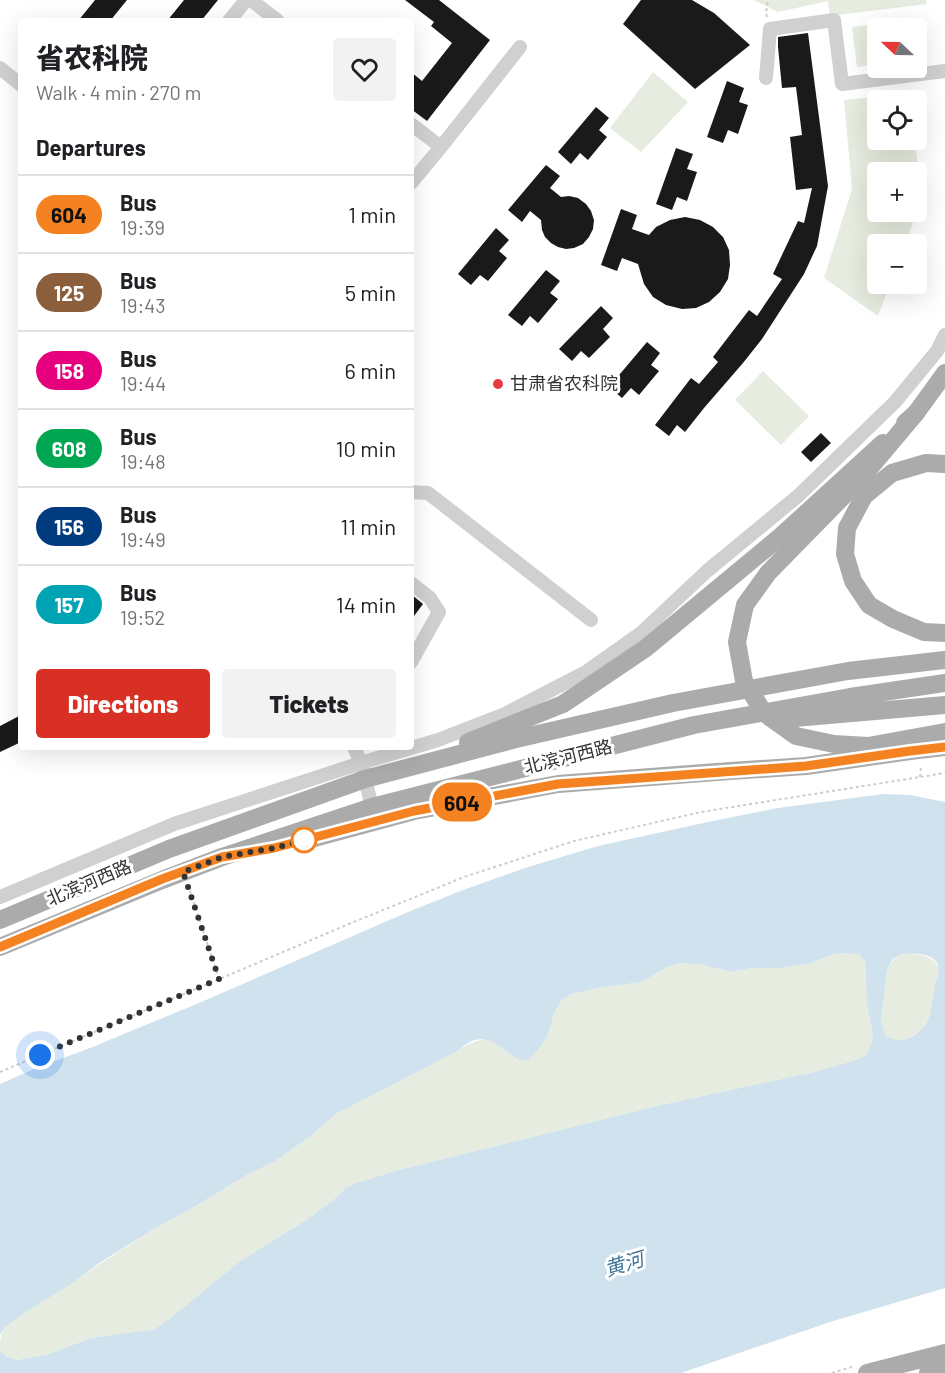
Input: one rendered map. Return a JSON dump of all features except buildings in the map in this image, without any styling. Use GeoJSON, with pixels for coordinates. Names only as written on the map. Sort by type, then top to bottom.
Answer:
{"type":"FeatureCollection","features":[{"type":"Feature","properties":{"kind":"main road"},"geometry":{"type":"LineString","coordinates":[[945,372],[916,413],[863,476],[768,573],[745,604],[737,642],[744,681],[764,713],[796,736],[834,744],[868,746],[945,732]]}},
{"type":"Feature","properties":{"kind":"main road"},"geometry":{"type":"LineString","coordinates":[[402,770],[563,704],[646,648],[781,536],[916,413]]}},
{"type":"Feature","properties":{"kind":"main road"},"geometry":{"type":"LineString","coordinates":[[945,465],[926,463],[892,473],[864,496],[847,528],[845,554],[853,580],[869,605],[924,632],[945,633]]}},
{"type":"Feature","properties":{"kind":"main road","name":"北滨河西路"},"geometry":{"type":"LineString","coordinates":[[0,920],[363,771],[402,770],[516,739],[674,703],[848,671],[945,660]]}},
{"type":"Feature","properties":{"kind":"main road","name":"北滨河西路"},"geometry":{"type":"LineString","coordinates":[[0,947],[222,857],[372,807],[694,725],[850,697],[945,683]]}},
{"type":"Feature","properties":{"kind":"main road"},"geometry":{"type":"LineString","coordinates":[[694,725],[830,716],[945,705]]}},
{"type":"Feature","properties":{"kind":"main road"},"geometry":{"type":"LineString","coordinates":[[222,857],[274,848],[414,811],[558,784],[806,766],[945,747]]}},
{"type":"Feature","properties":{"kind":"main road"},"geometry":{"type":"LineString","coordinates":[[867,1373],[945,1353]]}},
{"type":"Feature","properties":{"kind":"main road"},"geometry":{"type":"LineString","coordinates":[[928,1373],[945,1369]]}},
{"type":"Feature","properties":{"kind":"lane"},"geometry":{"type":"LineString","coordinates":[[232,18],[248,0],[274,18]]}},
{"type":"Feature","properties":{"kind":"lane"},"geometry":{"type":"LineString","coordinates":[[766,78],[770,29],[834,20],[842,84],[945,71]]}},
{"type":"Feature","properties":{"kind":"lane"},"geometry":{"type":"LineString","coordinates":[[414,179],[520,47]]}},
{"type":"Feature","properties":{"kind":"lane"},"geometry":{"type":"LineString","coordinates":[[0,68],[18,83]]}},
{"type":"Feature","properties":{"kind":"lane"},"geometry":{"type":"LineString","coordinates":[[414,126],[441,147]]}},
{"type":"Feature","properties":{"kind":"lane"},"geometry":{"type":"LineString","coordinates":[[414,750],[505,714],[586,672],[641,633],[707,570],[798,495],[896,402],[936,351],[945,334]]}},
{"type":"Feature","properties":{"kind":"lane"},"geometry":{"type":"LineString","coordinates":[[414,492],[428,493],[591,620]]}},
{"type":"Feature","properties":{"kind":"lane"},"geometry":{"type":"LineString","coordinates":[[414,585],[430,598],[439,612],[414,657]]}},
{"type":"Feature","properties":{"kind":"lane"},"geometry":{"type":"LineString","coordinates":[[355,750],[372,807]]}},
{"type":"Feature","properties":{"kind":"lane"},"geometry":{"type":"LineString","coordinates":[[363,771],[367,750]]}},
{"type":"Feature","properties":{"kind":"lane"},"geometry":{"type":"LineString","coordinates":[[0,897],[174,824],[363,771],[414,750]]}},
{"type":"Feature","properties":{"kind":"path"},"geometry":{"type":"LineString","coordinates":[[768,0],[766,13],[770,29]]}},
{"type":"Feature","properties":{"kind":"path"},"geometry":{"type":"LineString","coordinates":[[920,777],[921,763],[929,763]]}},
{"type":"Feature","properties":{"kind":"path"},"geometry":{"type":"LineString","coordinates":[[0,1072],[464,877],[574,841],[701,812],[945,773]]}},
{"type":"Feature","properties":{"kind":"path"},"geometry":{"type":"LineString","coordinates":[[183,872],[219,979]]}},
{"type":"Feature","properties":{"kind":"shaded area"},"geometry":{"type":"Polygon","coordinates":[[[754,0],[926,0],[927,4],[830,16],[828,1],[778,12],[754,0]]]}},
{"type":"Feature","properties":{"kind":"shaded area"},"geometry":{"type":"Polygon","coordinates":[[[867,25],[867,66],[857,67],[852,27],[867,25]]]}},
{"type":"Feature","properties":{"kind":"shaded area"},"geometry":{"type":"Polygon","coordinates":[[[653,72],[688,102],[641,152],[610,128],[653,72]]]}},
{"type":"Feature","properties":{"kind":"shaded area"},"geometry":{"type":"Polygon","coordinates":[[[867,98],[867,150],[916,150],[918,162],[867,162],[867,222],[913,222],[909,234],[867,234],[867,294],[886,294],[878,316],[824,278],[852,189],[844,100],[867,98]]]}},
{"type":"Feature","properties":{"kind":"shaded area"},"geometry":{"type":"Polygon","coordinates":[[[763,371],[809,416],[781,445],[735,400],[763,371]]]}},
{"type":"Feature","properties":{"kind":"shaded area"},"geometry":{"type":"Polygon","coordinates":[[[836,953],[859,954],[866,963],[867,1005],[873,1035],[866,1055],[856,1060],[818,1071],[661,1105],[395,1171],[356,1183],[347,1187],[309,1218],[239,1262],[155,1329],[91,1338],[49,1354],[17,1360],[0,1351],[1,1336],[12,1322],[157,1227],[250,1173],[274,1162],[336,1114],[473,1042],[486,1040],[492,1042],[513,1057],[550,1029],[554,1013],[561,1001],[571,994],[642,982],[667,967],[681,963],[703,965],[731,972],[811,963],[836,953]]]}},
{"type":"Feature","properties":{"kind":"shaded area"},"geometry":{"type":"Polygon","coordinates":[[[901,954],[928,957],[939,969],[933,1006],[926,1022],[914,1035],[900,1040],[886,1037],[881,1024],[887,970],[894,959],[901,954]]]}},
{"type":"Feature","properties":{"kind":"water","name":"黄河"},"geometry":{"type":"Polygon","coordinates":[[[883,794],[910,795],[945,802],[945,1288],[830,1322],[681,1373],[0,1373],[0,1351],[17,1360],[49,1354],[91,1338],[155,1329],[239,1262],[309,1218],[347,1187],[356,1183],[395,1171],[661,1105],[818,1071],[866,1055],[873,1035],[867,1005],[866,963],[859,954],[836,953],[811,963],[731,972],[703,965],[681,963],[667,967],[642,982],[571,994],[561,1001],[541,1046],[528,1060],[514,1057],[489,1041],[481,1039],[470,1042],[456,1052],[336,1114],[274,1162],[250,1173],[101,1262],[5,1327],[0,1335],[0,1084],[199,1003],[408,912],[525,868],[598,846],[778,808],[883,794]],[[901,954],[893,959],[887,970],[881,1023],[886,1037],[900,1040],[920,1031],[928,1020],[938,971],[937,963],[930,957],[920,954],[901,954]]]}},
{"type":"Feature","properties":{"kind":"bus line","name":"604"},"geometry":{"type":"LineString","coordinates":[[0,947],[162,879],[222,857],[274,848],[414,811],[558,784],[806,766],[945,747]]}},
{"type":"Feature","properties":{"kind":"place","name":"甘肃省农科院"},"geometry":{"type":"Point","coordinates":[498,384]}},
{"type":"Feature","properties":{"kind":"route"},"geometry":{"type":"LineString","coordinates":[[40,1055],[219,979],[183,872],[222,857],[274,848],[313,838],[304,840]]}}]}
